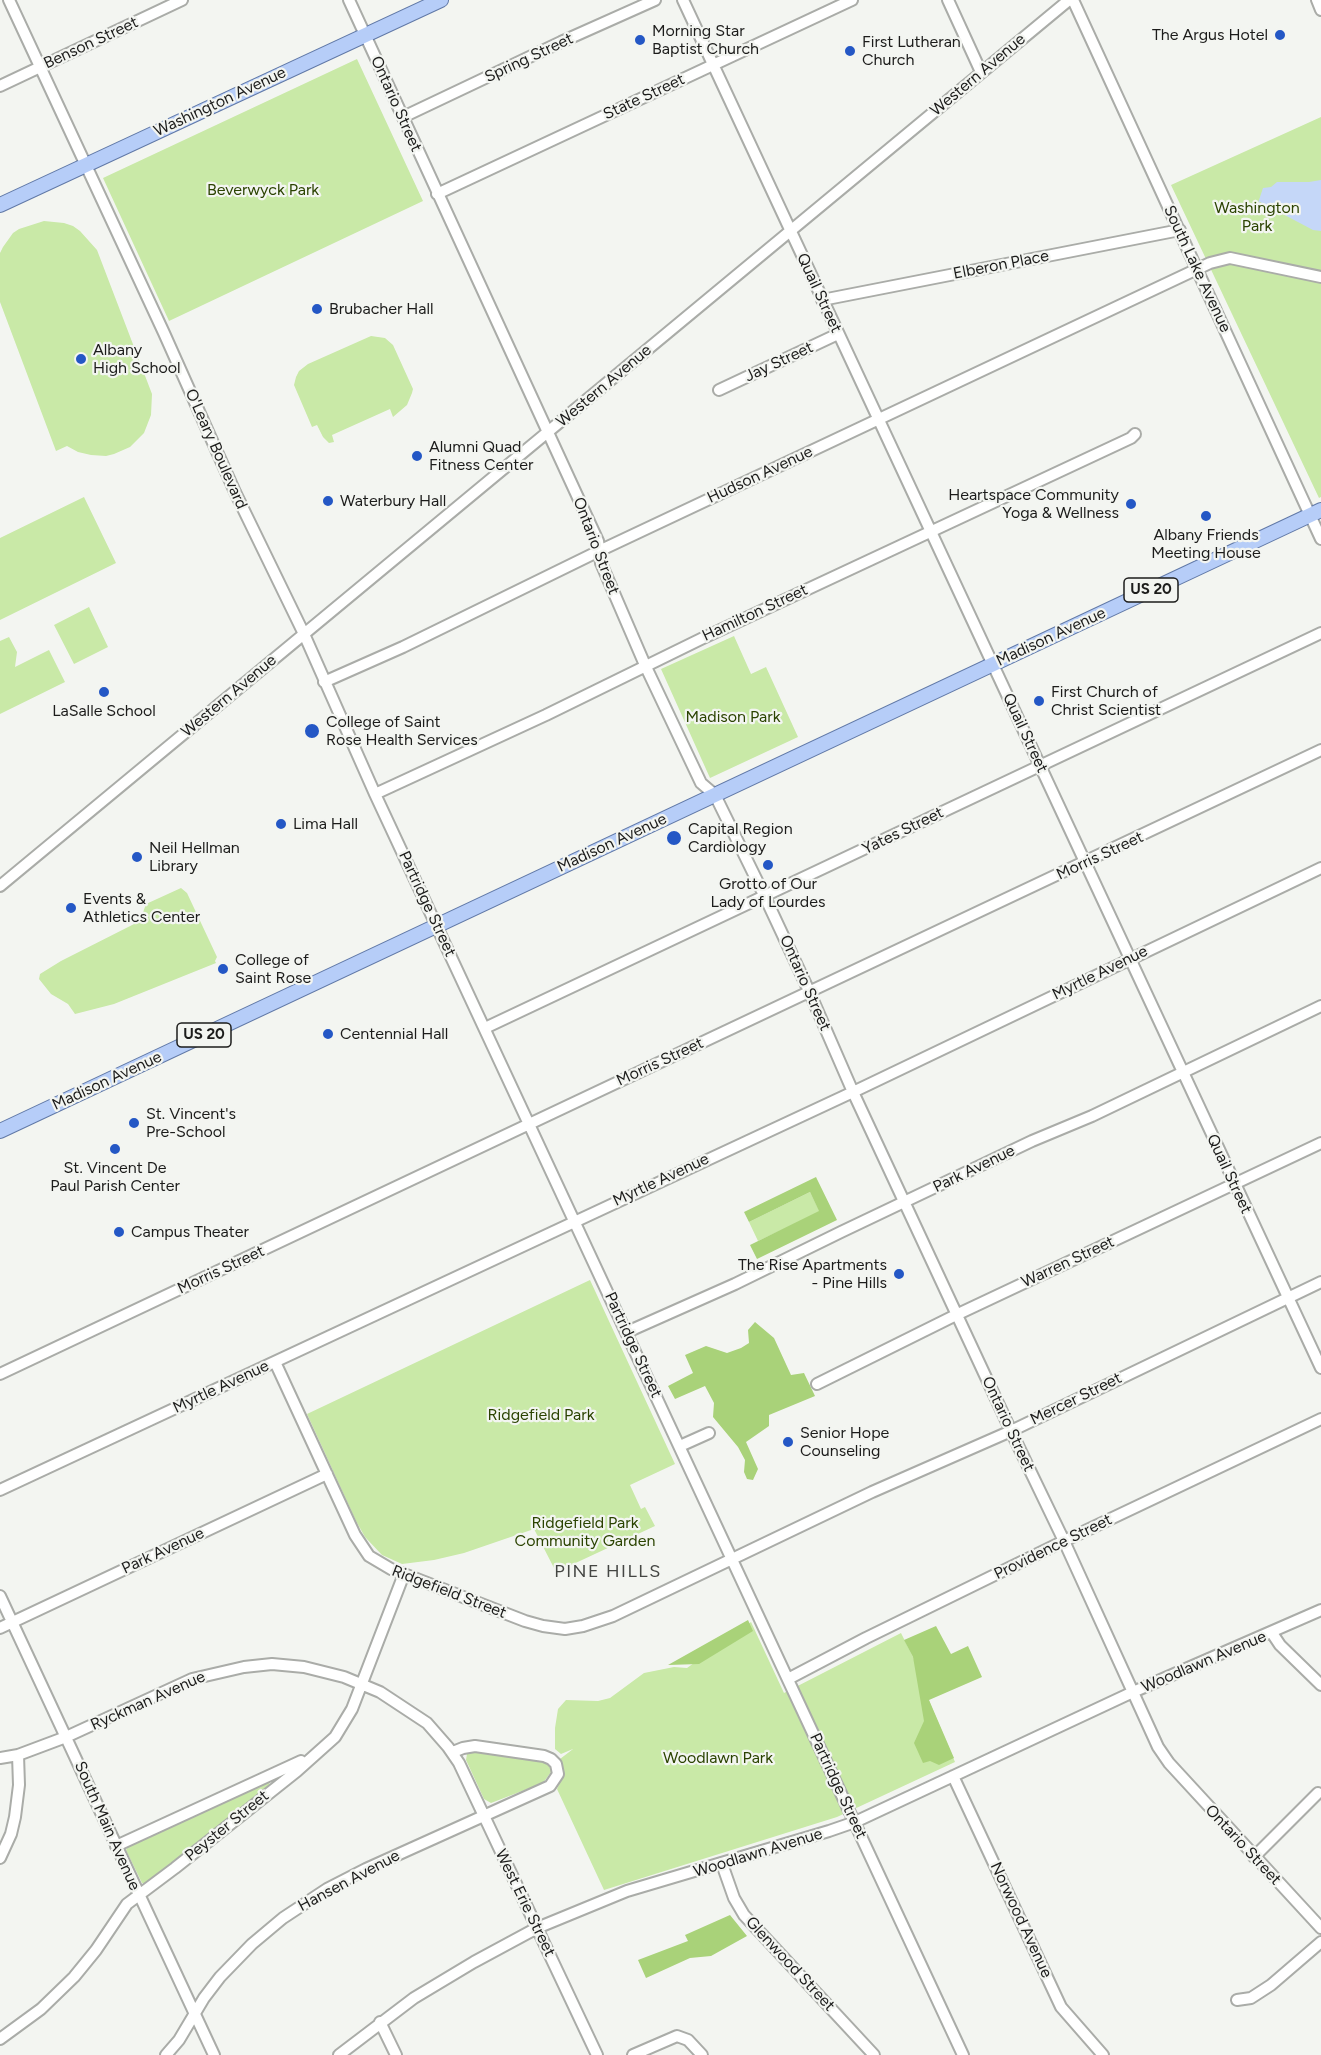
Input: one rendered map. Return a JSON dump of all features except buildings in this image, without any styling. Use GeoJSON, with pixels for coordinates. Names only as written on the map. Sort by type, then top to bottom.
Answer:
{"type":"FeatureCollection","features":[{"type":"Feature","properties":{"kind":"main road","name":"Washington Avenue"},"geometry":{"type":"LineString","coordinates":[[0,205],[441,0]]}},
{"type":"Feature","properties":{"kind":"main road","name":"Madison Avenue"},"geometry":{"type":"LineString","coordinates":[[0,1131],[1316,512]]}},
{"type":"Feature","properties":{"kind":"street"},"geometry":{"type":"LineString","coordinates":[[9,0],[85,165]]}},
{"type":"Feature","properties":{"kind":"street","name":"Benson Street"},"geometry":{"type":"LineString","coordinates":[[0,86],[182,0]]}},
{"type":"Feature","properties":{"kind":"street","name":"Ontario Street"},"geometry":{"type":"LineString","coordinates":[[349,0],[598,541],[601,563],[645,665],[701,783],[715,795],[765,897],[956,1315],[1064,1541],[1158,1747],[1169,1763],[1321,1928]]}},
{"type":"Feature","properties":{"kind":"street","name":"Spring Street"},"geometry":{"type":"LineString","coordinates":[[403,117],[655,0]]}},
{"type":"Feature","properties":{"kind":"street","name":"Quail Street"},"geometry":{"type":"LineString","coordinates":[[683,0],[1321,1368]]}},
{"type":"Feature","properties":{"kind":"street","name":"State Street"},"geometry":{"type":"LineString","coordinates":[[437,194],[852,0]]}},
{"type":"Feature","properties":{"kind":"street"},"geometry":{"type":"LineString","coordinates":[[948,0],[981,72]]}},
{"type":"Feature","properties":{"kind":"street","name":"Western Avenue"},"geometry":{"type":"LineString","coordinates":[[0,886],[1069,0]]}},
{"type":"Feature","properties":{"kind":"street","name":"South Lake Avenue"},"geometry":{"type":"LineString","coordinates":[[1074,0],[1197,269],[1316,512],[1321,539]]}},
{"type":"Feature","properties":{"kind":"street"},"geometry":{"type":"LineString","coordinates":[[1317,0],[1321,10]]}},
{"type":"Feature","properties":{"kind":"street","name":"O'Leary Boulevard"},"geometry":{"type":"LineString","coordinates":[[85,165],[303,634]]}},
{"type":"Feature","properties":{"kind":"street","name":"Elberon Place"},"geometry":{"type":"LineString","coordinates":[[822,300],[1180,230]]}},
{"type":"Feature","properties":{"kind":"street","name":"Hudson Avenue"},"geometry":{"type":"LineString","coordinates":[[324,682],[403,647],[599,551],[1210,263],[1230,258],[1321,278]]}},
{"type":"Feature","properties":{"kind":"street","name":"Jay Street"},"geometry":{"type":"LineString","coordinates":[[719,390],[838,334]]}},
{"type":"Feature","properties":{"kind":"street","name":"Hamilton Street"},"geometry":{"type":"LineString","coordinates":[[375,794],[546,715],[645,665],[929,531],[1131,438],[1135,434]]}},
{"type":"Feature","properties":{"kind":"street","name":"Yates Street"},"geometry":{"type":"LineString","coordinates":[[485,1028],[1321,633]]}},
{"type":"Feature","properties":{"kind":"street","name":"Partridge Street"},"geometry":{"type":"LineString","coordinates":[[303,634],[375,794],[963,2055]]}},
{"type":"Feature","properties":{"kind":"street","name":"Morris Street"},"geometry":{"type":"LineString","coordinates":[[0,1374],[1321,750]]}},
{"type":"Feature","properties":{"kind":"street","name":"Myrtle Avenue"},"geometry":{"type":"LineString","coordinates":[[0,1490],[853,1092],[1321,868]]}},
{"type":"Feature","properties":{"kind":"street","name":"Park Avenue"},"geometry":{"type":"LineString","coordinates":[[627,1332],[735,1284],[1321,1006]]}},
{"type":"Feature","properties":{"kind":"street","name":"Warren Street"},"geometry":{"type":"LineString","coordinates":[[817,1384],[956,1315],[1321,1143]]}},
{"type":"Feature","properties":{"kind":"street","name":"Mercer Street"},"geometry":{"type":"LineString","coordinates":[[732,1558],[872,1492],[1011,1431],[1321,1282]]}},
{"type":"Feature","properties":{"kind":"street","name":"Ridgefield Street"},"geometry":{"type":"LineString","coordinates":[[275,1362],[361,1546],[379,1563],[404,1574],[525,1621],[565,1629],[602,1620],[732,1558]]}},
{"type":"Feature","properties":{"kind":"street","name":"Providence Street"},"geometry":{"type":"LineString","coordinates":[[788,1679],[1064,1541],[1321,1419]]}},
{"type":"Feature","properties":{"kind":"street"},"geometry":{"type":"LineString","coordinates":[[680,1446],[709,1432]]}},
{"type":"Feature","properties":{"kind":"street","name":"Park Avenue"},"geometry":{"type":"LineString","coordinates":[[0,1629],[327,1474]]}},
{"type":"Feature","properties":{"kind":"street","name":"Peyster Street"},"geometry":{"type":"LineString","coordinates":[[0,2039],[30,2019],[63,1988],[92,1955],[124,1906],[332,1741],[343,1726],[362,1683],[404,1574]]}},
{"type":"Feature","properties":{"kind":"street","name":"South Main Avenue"},"geometry":{"type":"LineString","coordinates":[[0,1596],[214,2055]]}},
{"type":"Feature","properties":{"kind":"street","name":"Woodlawn Avenue"},"geometry":{"type":"LineString","coordinates":[[339,2055],[380,2022],[443,1979],[537,1928],[627,1892],[829,1831],[855,1821],[1133,1692],[1321,1610]]}},
{"type":"Feature","properties":{"kind":"street"},"geometry":{"type":"LineString","coordinates":[[1272,1633],[1280,1645],[1321,1685]]}},
{"type":"Feature","properties":{"kind":"street","name":"Ryckman Avenue"},"geometry":{"type":"LineString","coordinates":[[0,1758],[18,1755],[66,1737],[180,1684],[224,1670],[258,1665],[288,1665],[323,1671],[362,1683],[388,1696],[417,1715],[453,1752]]}},
{"type":"Feature","properties":{"kind":"street"},"geometry":{"type":"LineString","coordinates":[[453,1752],[475,1746],[544,1756],[556,1764],[558,1773],[550,1786],[483,1815]]}},
{"type":"Feature","properties":{"kind":"street","name":"West Erie Street"},"geometry":{"type":"LineString","coordinates":[[453,1752],[597,2055]]}},
{"type":"Feature","properties":{"kind":"street"},"geometry":{"type":"LineString","coordinates":[[0,1858],[11,1834],[15,1817],[19,1785],[18,1755]]}},
{"type":"Feature","properties":{"kind":"street","name":"Peyster Street"},"geometry":{"type":"LineString","coordinates":[[116,1846],[315,1755]]}},
{"type":"Feature","properties":{"kind":"street","name":"Norwood Avenue"},"geometry":{"type":"LineString","coordinates":[[953,1776],[1061,2007],[1103,2055]]}},
{"type":"Feature","properties":{"kind":"street"},"geometry":{"type":"LineString","coordinates":[[1254,1857],[1318,1793]]}},
{"type":"Feature","properties":{"kind":"street","name":"Hansen Avenue"},"geometry":{"type":"LineString","coordinates":[[166,2055],[179,2040],[194,2013],[220,1977],[273,1926],[298,1907],[366,1869],[483,1815]]}},
{"type":"Feature","properties":{"kind":"street","name":"Glenwood Street"},"geometry":{"type":"LineString","coordinates":[[722,1864],[734,1898],[744,1915],[874,2055]]}},
{"type":"Feature","properties":{"kind":"street"},"geometry":{"type":"LineString","coordinates":[[1237,2000],[1251,1998],[1321,1942]]}},
{"type":"Feature","properties":{"kind":"street"},"geometry":{"type":"LineString","coordinates":[[380,2022],[396,2055]]}},
{"type":"Feature","properties":{"kind":"street"},"geometry":{"type":"LineString","coordinates":[[633,2055],[673,2036],[681,2036],[688,2040],[702,2055]]}},
{"type":"Feature","properties":{"kind":"green space","name":"Beverwyck Park"},"geometry":{"type":"Polygon","coordinates":[[[357,59],[423,201],[169,321],[103,178],[357,59]]]}},
{"type":"Feature","properties":{"kind":"green space","name":"Washington Park"},"geometry":{"type":"Polygon","coordinates":[[[1321,117],[1321,497],[1319,498],[1171,185],[1321,117]]]}},
{"type":"Feature","properties":{"kind":"green space"},"geometry":{"type":"Polygon","coordinates":[[[44,221],[73,226],[97,250],[152,394],[151,415],[144,433],[130,447],[114,454],[91,455],[67,446],[56,451],[0,302],[0,253],[3,247],[13,233],[19,229],[44,221]]]}},
{"type":"Feature","properties":{"kind":"green space"},"geometry":{"type":"Polygon","coordinates":[[[371,336],[385,338],[393,345],[413,389],[412,393],[407,405],[393,417],[390,409],[332,435],[334,442],[329,443],[317,425],[312,427],[294,385],[296,377],[299,371],[308,364],[371,336]]]}},
{"type":"Feature","properties":{"kind":"green space"},"geometry":{"type":"Polygon","coordinates":[[[84,497],[116,563],[0,620],[0,538],[84,497]]]}},
{"type":"Feature","properties":{"kind":"green space"},"geometry":{"type":"Polygon","coordinates":[[[89,607],[108,647],[74,664],[54,625],[89,607]]]}},
{"type":"Feature","properties":{"kind":"green space","name":"Madison Park"},"geometry":{"type":"Polygon","coordinates":[[[734,636],[751,674],[766,667],[798,737],[710,778],[661,669],[734,636]]]}},
{"type":"Feature","properties":{"kind":"green space"},"geometry":{"type":"Polygon","coordinates":[[[9,637],[17,652],[15,667],[49,650],[65,682],[0,714],[0,641],[9,637]]]}},
{"type":"Feature","properties":{"kind":"green space"},"geometry":{"type":"Polygon","coordinates":[[[181,888],[187,893],[217,957],[216,963],[114,1004],[75,1014],[68,1004],[51,994],[39,979],[40,974],[61,961],[140,921],[146,904],[181,888]]]}},
{"type":"Feature","properties":{"kind":"green space"},"geometry":{"type":"Polygon","coordinates":[[[816,1177],[837,1220],[757,1259],[750,1245],[819,1211],[810,1192],[749,1222],[744,1212],[816,1177]]]}},
{"type":"Feature","properties":{"kind":"green space"},"geometry":{"type":"Polygon","coordinates":[[[810,1192],[820,1212],[758,1241],[749,1222],[810,1192]]]}},
{"type":"Feature","properties":{"kind":"green space","name":"Ridgefield Park"},"geometry":{"type":"Polygon","coordinates":[[[590,1280],[675,1464],[630,1485],[641,1509],[645,1507],[655,1526],[567,1567],[554,1568],[534,1529],[464,1553],[434,1560],[402,1564],[382,1555],[365,1537],[356,1521],[307,1414],[590,1280]]]}},
{"type":"Feature","properties":{"kind":"green space"},"geometry":{"type":"Polygon","coordinates":[[[755,1322],[774,1338],[791,1375],[804,1373],[815,1396],[769,1415],[769,1426],[746,1442],[758,1469],[753,1480],[747,1479],[744,1472],[745,1460],[738,1447],[713,1417],[714,1403],[705,1386],[675,1399],[668,1386],[693,1373],[685,1355],[706,1346],[727,1353],[741,1348],[749,1343],[748,1330],[755,1322]]]}},
{"type":"Feature","properties":{"kind":"green space"},"geometry":{"type":"Polygon","coordinates":[[[748,1620],[753,1631],[699,1664],[668,1665],[748,1620]]]}},
{"type":"Feature","properties":{"kind":"green space","name":"Woodlawn Park"},"geometry":{"type":"Polygon","coordinates":[[[751,1622],[784,1693],[901,1633],[913,1657],[955,1762],[837,1817],[604,1890],[557,1789],[562,1778],[560,1759],[573,1749],[561,1754],[555,1749],[558,1709],[566,1700],[598,1701],[610,1698],[644,1673],[674,1667],[687,1668],[751,1622]]]}},
{"type":"Feature","properties":{"kind":"green space"},"geometry":{"type":"Polygon","coordinates":[[[936,1626],[951,1654],[968,1646],[982,1677],[929,1700],[954,1758],[939,1765],[930,1761],[923,1763],[914,1743],[924,1721],[913,1657],[904,1640],[936,1626]]]}},
{"type":"Feature","properties":{"kind":"green space"},"geometry":{"type":"Polygon","coordinates":[[[473,1751],[544,1761],[551,1766],[551,1772],[543,1783],[491,1803],[484,1799],[466,1760],[467,1754],[473,1751]]]}},
{"type":"Feature","properties":{"kind":"green space"},"geometry":{"type":"Polygon","coordinates":[[[269,1781],[270,1786],[145,1884],[142,1883],[126,1850],[128,1846],[269,1781]]]}},
{"type":"Feature","properties":{"kind":"green space"},"geometry":{"type":"Polygon","coordinates":[[[730,1915],[747,1936],[711,1956],[690,1958],[646,1978],[638,1960],[688,1941],[685,1935],[730,1915]]]}},
{"type":"Feature","properties":{"kind":"water"},"geometry":{"type":"Polygon","coordinates":[[[1321,180],[1321,231],[1313,230],[1279,212],[1263,210],[1261,202],[1258,203],[1263,188],[1271,187],[1277,182],[1321,180]]]}},
{"type":"Feature","properties":{"kind":"place","name":"The Argus Hotel"},"geometry":{"type":"Point","coordinates":[1280,35]}},
{"type":"Feature","properties":{"kind":"place","name":"Morning Star Baptist Church"},"geometry":{"type":"Point","coordinates":[640,40]}},
{"type":"Feature","properties":{"kind":"place","name":"First Lutheran Church"},"geometry":{"type":"Point","coordinates":[850,51]}},
{"type":"Feature","properties":{"kind":"place","name":"Brubacher Hall"},"geometry":{"type":"Point","coordinates":[317,309]}},
{"type":"Feature","properties":{"kind":"place","name":"Albany High School"},"geometry":{"type":"Point","coordinates":[81,359]}},
{"type":"Feature","properties":{"kind":"place","name":"Alumni Quad Fitness Center"},"geometry":{"type":"Point","coordinates":[417,456]}},
{"type":"Feature","properties":{"kind":"place","name":"Waterbury Hall"},"geometry":{"type":"Point","coordinates":[328,501]}},
{"type":"Feature","properties":{"kind":"place","name":"Heartspace Community Yoga & Wellness"},"geometry":{"type":"Point","coordinates":[1131,504]}},
{"type":"Feature","properties":{"kind":"place","name":"Albany Friends Meeting House"},"geometry":{"type":"Point","coordinates":[1206,516]}},
{"type":"Feature","properties":{"kind":"place","name":"LaSalle School"},"geometry":{"type":"Point","coordinates":[104,692]}},
{"type":"Feature","properties":{"kind":"place","name":"First Church of Christ Scientist"},"geometry":{"type":"Point","coordinates":[1039,701]}},
{"type":"Feature","properties":{"kind":"place","name":"College of Saint Rose Health Services"},"geometry":{"type":"Point","coordinates":[312,731]}},
{"type":"Feature","properties":{"kind":"place","name":"Lima Hall"},"geometry":{"type":"Point","coordinates":[281,824]}},
{"type":"Feature","properties":{"kind":"place","name":"Capital Region Cardiology"},"geometry":{"type":"Point","coordinates":[674,838]}},
{"type":"Feature","properties":{"kind":"place","name":"Neil Hellman Library"},"geometry":{"type":"Point","coordinates":[137,857]}},
{"type":"Feature","properties":{"kind":"place","name":"Grotto of Our Lady of Lourdes"},"geometry":{"type":"Point","coordinates":[768,865]}},
{"type":"Feature","properties":{"kind":"place","name":"Events & Athletics Center"},"geometry":{"type":"Point","coordinates":[71,908]}},
{"type":"Feature","properties":{"kind":"place","name":"College of Saint Rose"},"geometry":{"type":"Point","coordinates":[223,969]}},
{"type":"Feature","properties":{"kind":"place","name":"Centennial Hall"},"geometry":{"type":"Point","coordinates":[328,1034]}},
{"type":"Feature","properties":{"kind":"place","name":"St. Vincent's Pre-School"},"geometry":{"type":"Point","coordinates":[134,1123]}},
{"type":"Feature","properties":{"kind":"place","name":"St. Vincent De Paul Parish Center"},"geometry":{"type":"Point","coordinates":[115,1149]}},
{"type":"Feature","properties":{"kind":"place","name":"Campus Theater"},"geometry":{"type":"Point","coordinates":[119,1232]}},
{"type":"Feature","properties":{"kind":"place","name":"The Rise Apartments - Pine Hills"},"geometry":{"type":"Point","coordinates":[899,1274]}},
{"type":"Feature","properties":{"kind":"place","name":"Senior Hope Counseling"},"geometry":{"type":"Point","coordinates":[788,1442]}},
{"type":"Feature","properties":{"kind":"district","name":"PINE HILLS"},"geometry":{"type":"Point","coordinates":[608,1572]}},
{"type":"Feature","properties":{"kind":"park label","name":"Ridgefield Park Community Garden"},"geometry":{"type":"Point","coordinates":[585,1532]}}]}
